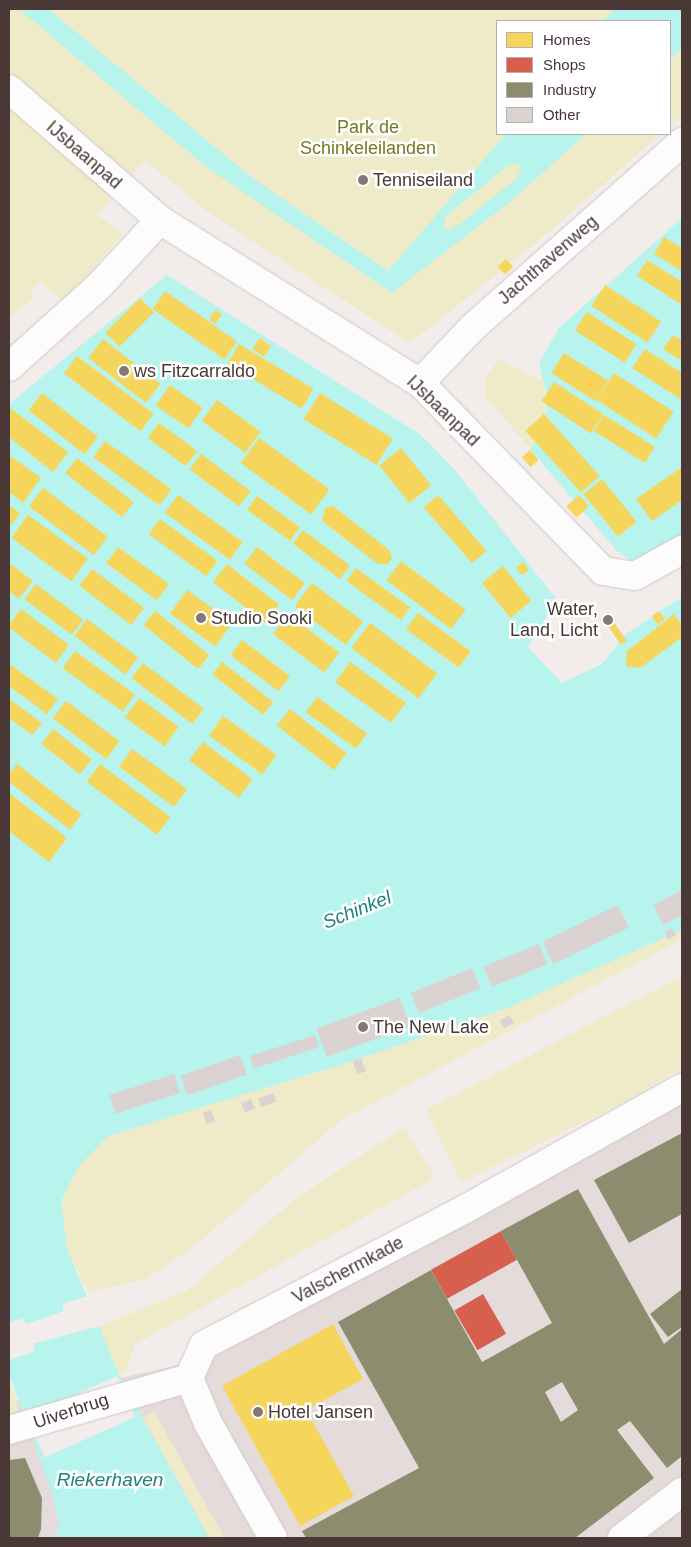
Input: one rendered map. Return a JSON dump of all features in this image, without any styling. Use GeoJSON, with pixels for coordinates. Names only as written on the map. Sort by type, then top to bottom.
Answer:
{"type":"FeatureCollection","features":[{"type":"Feature","properties":{"kind":"street","name":"IJsbaanpad"},"geometry":{"type":"LineString","coordinates":[[9,90],[160,220],[420,383],[602,571],[635,576],[682,550]]}},
{"type":"Feature","properties":{"kind":"street","name":"Jachthavenweg"},"geometry":{"type":"LineString","coordinates":[[420,383],[472,328],[682,142]]}},
{"type":"Feature","properties":{"kind":"street"},"geometry":{"type":"LineString","coordinates":[[9,367],[100,285],[160,220]]}},
{"type":"Feature","properties":{"kind":"street","name":"Valschermkade"},"geometry":{"type":"LineString","coordinates":[[189,1378],[204,1345],[467,1208],[682,1088]]}},
{"type":"Feature","properties":{"kind":"street"},"geometry":{"type":"LineString","coordinates":[[189,1378],[273,1538]]}},
{"type":"Feature","properties":{"kind":"street","name":"Uiverbrug"},"geometry":{"type":"LineString","coordinates":[[9,1430],[134,1391],[189,1378]]}},
{"type":"Feature","properties":{"kind":"street"},"geometry":{"type":"LineString","coordinates":[[622,1538],[682,1492]]}},
{"type":"Feature","properties":{"kind":"shaded area"},"geometry":{"type":"Polygon","coordinates":[[[682,1093],[682,1538],[9,1538],[9,1402],[189,1363],[682,1093]]]}},
{"type":"Feature","properties":{"kind":"green space","name":"Park de Schinkeleilanden"},"geometry":{"type":"Polygon","coordinates":[[[9,9],[682,9],[671,20],[496,20],[496,135],[581,135],[565,153],[585,135],[660,135],[535,244],[410,343],[209,213],[145,160],[98,215],[122,234],[64,303],[40,281],[32,291],[33,298],[9,318],[9,9]]]}},
{"type":"Feature","properties":{"kind":"green space"},"geometry":{"type":"Polygon","coordinates":[[[682,48],[682,115],[671,125],[671,59],[682,48]]]}},
{"type":"Feature","properties":{"kind":"green space"},"geometry":{"type":"Polygon","coordinates":[[[499,359],[544,382],[546,417],[531,450],[485,396],[486,377],[499,359]]]}},
{"type":"Feature","properties":{"kind":"green space"},"geometry":{"type":"Polygon","coordinates":[[[682,930],[682,939],[340,1121],[191,1249],[146,1279],[88,1292],[67,1248],[61,1201],[78,1167],[108,1136],[353,1061],[507,1008],[682,930]]]}},
{"type":"Feature","properties":{"kind":"green space"},"geometry":{"type":"Polygon","coordinates":[[[682,976],[682,1068],[613,1108],[461,1182],[426,1110],[682,976]]]}},
{"type":"Feature","properties":{"kind":"green space"},"geometry":{"type":"Polygon","coordinates":[[[405,1127],[435,1178],[134,1345],[126,1373],[119,1375],[98,1327],[188,1290],[298,1197],[405,1127]]]}},
{"type":"Feature","properties":{"kind":"green space"},"geometry":{"type":"Polygon","coordinates":[[[9,1381],[19,1411],[9,1414],[9,1381]]]}},
{"type":"Feature","properties":{"kind":"green space"},"geometry":{"type":"Polygon","coordinates":[[[154,1411],[224,1538],[210,1538],[143,1417],[154,1411]]]}},
{"type":"Feature","properties":{"kind":"water"},"geometry":{"type":"Polygon","coordinates":[[[19,9],[48,9],[254,179],[388,271],[505,135],[585,135],[510,202],[392,293],[206,167],[19,9]],[[518,163],[507,166],[445,217],[444,228],[450,230],[460,224],[517,178],[521,168],[518,163]]]}},
{"type":"Feature","properties":{"kind":"water"},"geometry":{"type":"Polygon","coordinates":[[[614,9],[682,9],[682,48],[671,59],[671,20],[604,20],[614,9]]]}},
{"type":"Feature","properties":{"kind":"water"},"geometry":{"type":"Polygon","coordinates":[[[682,218],[682,537],[633,562],[616,550],[531,450],[546,417],[547,396],[539,363],[559,328],[682,218]]]}},
{"type":"Feature","properties":{"kind":"water"},"geometry":{"type":"Polygon","coordinates":[[[167,275],[421,435],[455,470],[557,600],[528,647],[562,683],[602,664],[626,634],[682,597],[682,930],[507,1008],[353,1061],[108,1136],[78,1167],[61,1201],[67,1248],[119,1375],[209,1538],[56,1538],[59,1522],[51,1489],[9,1374],[9,404],[167,275]]]}},
{"type":"Feature","properties":{"kind":"pier"},"geometry":{"type":"Polygon","coordinates":[[[91,1295],[100,1326],[33,1344],[35,1351],[9,1360],[9,1323],[23,1318],[26,1324],[64,1311],[62,1304],[91,1295]]]}},
{"type":"Feature","properties":{"kind":"pier"},"geometry":{"type":"Polygon","coordinates":[[[117,1376],[135,1417],[45,1457],[27,1416],[117,1376]]]}},
{"type":"Feature","properties":{"kind":"building: Homes"},"geometry":{"type":"Polygon","coordinates":[[[664,237],[682,248],[682,271],[654,254],[664,237]]]}},
{"type":"Feature","properties":{"kind":"building: Homes"},"geometry":{"type":"Polygon","coordinates":[[[506,259],[513,267],[505,275],[498,266],[506,259]]]}},
{"type":"Feature","properties":{"kind":"building: Homes"},"geometry":{"type":"Polygon","coordinates":[[[647,260],[682,282],[682,305],[637,276],[647,260]]]}},
{"type":"Feature","properties":{"kind":"building: Homes"},"geometry":{"type":"Polygon","coordinates":[[[605,285],[661,321],[648,342],[591,306],[605,285]]]}},
{"type":"Feature","properties":{"kind":"building: Homes"},"geometry":{"type":"Polygon","coordinates":[[[165,291],[237,341],[224,359],[152,309],[165,291]]]}},
{"type":"Feature","properties":{"kind":"building: Homes"},"geometry":{"type":"Polygon","coordinates":[[[140,298],[154,312],[119,347],[105,333],[140,298]]]}},
{"type":"Feature","properties":{"kind":"building: Homes"},"geometry":{"type":"Polygon","coordinates":[[[215,310],[222,314],[215,324],[209,320],[215,310]]]}},
{"type":"Feature","properties":{"kind":"building: Homes"},"geometry":{"type":"Polygon","coordinates":[[[587,312],[636,344],[624,363],[575,330],[587,312]]]}},
{"type":"Feature","properties":{"kind":"building: Homes"},"geometry":{"type":"Polygon","coordinates":[[[673,335],[682,341],[682,361],[663,349],[673,335]]]}},
{"type":"Feature","properties":{"kind":"building: Homes"},"geometry":{"type":"Polygon","coordinates":[[[260,338],[271,346],[264,357],[252,349],[260,338]]]}},
{"type":"Feature","properties":{"kind":"building: Homes","name":"ws Fitzcarraldo"},"geometry":{"type":"Polygon","coordinates":[[[103,339],[161,384],[146,403],[88,358],[103,339]]]}},
{"type":"Feature","properties":{"kind":"building: Homes"},"geometry":{"type":"Polygon","coordinates":[[[239,344],[314,389],[302,409],[227,364],[239,344]]]}},
{"type":"Feature","properties":{"kind":"building: Homes"},"geometry":{"type":"Polygon","coordinates":[[[645,349],[682,373],[682,400],[632,368],[645,349]]]}},
{"type":"Feature","properties":{"kind":"building: Homes"},"geometry":{"type":"Polygon","coordinates":[[[564,353],[608,381],[595,401],[551,373],[564,353]]]}},
{"type":"Feature","properties":{"kind":"building: Homes"},"geometry":{"type":"Polygon","coordinates":[[[77,356],[154,414],[140,431],[64,374],[77,356]]]}},
{"type":"Feature","properties":{"kind":"building: Homes"},"geometry":{"type":"Polygon","coordinates":[[[614,373],[674,412],[656,439],[597,400],[614,373]]]}},
{"type":"Feature","properties":{"kind":"building: Homes"},"geometry":{"type":"Polygon","coordinates":[[[554,382],[603,414],[591,433],[541,401],[554,382]]]}},
{"type":"Feature","properties":{"kind":"building: Homes"},"geometry":{"type":"Polygon","coordinates":[[[170,385],[203,408],[188,428],[156,405],[170,385]]]}},
{"type":"Feature","properties":{"kind":"building: Homes"},"geometry":{"type":"Polygon","coordinates":[[[42,393],[98,437],[84,454],[28,410],[42,393]]]}},
{"type":"Feature","properties":{"kind":"building: Homes"},"geometry":{"type":"Polygon","coordinates":[[[320,393],[393,439],[377,465],[304,419],[320,393]]]}},
{"type":"Feature","properties":{"kind":"building: Homes"},"geometry":{"type":"Polygon","coordinates":[[[217,400],[261,432],[245,453],[202,421],[217,400]]]}},
{"type":"Feature","properties":{"kind":"building: Homes"},"geometry":{"type":"Polygon","coordinates":[[[10,408],[68,452],[53,472],[9,437],[10,408]]]}},
{"type":"Feature","properties":{"kind":"building: Homes"},"geometry":{"type":"Polygon","coordinates":[[[544,414],[600,476],[581,492],[525,431],[544,414]]]}},
{"type":"Feature","properties":{"kind":"building: Homes"},"geometry":{"type":"Polygon","coordinates":[[[604,415],[655,447],[645,463],[594,431],[604,415]]]}},
{"type":"Feature","properties":{"kind":"building: Homes"},"geometry":{"type":"Polygon","coordinates":[[[159,423],[197,451],[186,466],[148,438],[159,423]]]}},
{"type":"Feature","properties":{"kind":"building: Homes"},"geometry":{"type":"Polygon","coordinates":[[[259,438],[329,489],[311,514],[241,463],[259,438]]]}},
{"type":"Feature","properties":{"kind":"building: Homes"},"geometry":{"type":"Polygon","coordinates":[[[105,441],[171,489],[160,505],[93,457],[105,441]]]}},
{"type":"Feature","properties":{"kind":"building: Homes"},"geometry":{"type":"Polygon","coordinates":[[[401,448],[431,485],[409,503],[379,466],[401,448]]]}},
{"type":"Feature","properties":{"kind":"building: Homes"},"geometry":{"type":"Polygon","coordinates":[[[530,450],[539,460],[531,467],[522,457],[530,450]]]}},
{"type":"Feature","properties":{"kind":"building: Homes"},"geometry":{"type":"Polygon","coordinates":[[[201,454],[251,491],[239,506],[190,469],[201,454]]]}},
{"type":"Feature","properties":{"kind":"building: Homes"},"geometry":{"type":"Polygon","coordinates":[[[9,455],[41,478],[23,503],[9,492],[9,455]]]}},
{"type":"Feature","properties":{"kind":"building: Homes"},"geometry":{"type":"Polygon","coordinates":[[[77,458],[134,502],[122,517],[65,473],[77,458]]]}},
{"type":"Feature","properties":{"kind":"building: Homes"},"geometry":{"type":"Polygon","coordinates":[[[682,467],[682,500],[652,521],[636,499],[682,467]]]}},
{"type":"Feature","properties":{"kind":"building: Homes"},"geometry":{"type":"Polygon","coordinates":[[[602,479],[637,522],[618,537],[583,494],[602,479]]]}},
{"type":"Feature","properties":{"kind":"building: Homes"},"geometry":{"type":"Polygon","coordinates":[[[43,488],[108,537],[94,555],[29,506],[43,488]]]}},
{"type":"Feature","properties":{"kind":"building: Homes"},"geometry":{"type":"Polygon","coordinates":[[[178,495],[243,542],[230,560],[165,513],[178,495]]]}},
{"type":"Feature","properties":{"kind":"building: Homes"},"geometry":{"type":"Polygon","coordinates":[[[438,495],[487,551],[472,563],[424,507],[438,495]]]}},
{"type":"Feature","properties":{"kind":"building: Homes"},"geometry":{"type":"Polygon","coordinates":[[[579,495],[589,506],[576,518],[566,506],[579,495]]]}},
{"type":"Feature","properties":{"kind":"building: Homes"},"geometry":{"type":"Polygon","coordinates":[[[257,496],[300,527],[290,541],[247,510],[257,496]]]}},
{"type":"Feature","properties":{"kind":"building: Homes"},"geometry":{"type":"Polygon","coordinates":[[[9,505],[20,513],[9,528],[9,505]]]}},
{"type":"Feature","properties":{"kind":"building: Homes"},"geometry":{"type":"Polygon","coordinates":[[[333,506],[389,550],[392,558],[388,564],[378,564],[322,521],[325,508],[333,506]]]}},
{"type":"Feature","properties":{"kind":"building: Homes"},"geometry":{"type":"Polygon","coordinates":[[[28,515],[88,558],[71,581],[12,538],[28,515]]]}},
{"type":"Feature","properties":{"kind":"building: Homes"},"geometry":{"type":"Polygon","coordinates":[[[160,519],[217,561],[206,576],[149,534],[160,519]]]}},
{"type":"Feature","properties":{"kind":"building: Homes"},"geometry":{"type":"Polygon","coordinates":[[[303,530],[350,566],[340,579],[293,544],[303,530]]]}},
{"type":"Feature","properties":{"kind":"building: Homes"},"geometry":{"type":"Polygon","coordinates":[[[118,547],[169,584],[157,600],[106,563],[118,547]]]}},
{"type":"Feature","properties":{"kind":"building: Homes"},"geometry":{"type":"Polygon","coordinates":[[[257,547],[305,583],[292,600],[244,564],[257,547]]]}},
{"type":"Feature","properties":{"kind":"building: Homes"},"geometry":{"type":"Polygon","coordinates":[[[401,561],[466,610],[451,629],[387,580],[401,561]]]}},
{"type":"Feature","properties":{"kind":"building: Homes"},"geometry":{"type":"Polygon","coordinates":[[[523,562],[529,570],[522,575],[516,567],[523,562]]]}},
{"type":"Feature","properties":{"kind":"building: Homes"},"geometry":{"type":"Polygon","coordinates":[[[9,563],[33,581],[19,599],[9,591],[9,563]]]}},
{"type":"Feature","properties":{"kind":"building: Homes"},"geometry":{"type":"Polygon","coordinates":[[[227,564],[279,605],[265,623],[213,582],[227,564]]]}},
{"type":"Feature","properties":{"kind":"building: Homes"},"geometry":{"type":"Polygon","coordinates":[[[503,566],[531,601],[510,618],[482,583],[503,566]]]}},
{"type":"Feature","properties":{"kind":"building: Homes"},"geometry":{"type":"Polygon","coordinates":[[[356,568],[410,607],[401,620],[347,581],[356,568]]]}},
{"type":"Feature","properties":{"kind":"building: Homes"},"geometry":{"type":"Polygon","coordinates":[[[92,569],[144,608],[131,625],[79,586],[92,569]]]}},
{"type":"Feature","properties":{"kind":"building: Homes"},"geometry":{"type":"Polygon","coordinates":[[[312,583],[363,622],[346,645],[295,606],[312,583]]]}},
{"type":"Feature","properties":{"kind":"building: Homes"},"geometry":{"type":"Polygon","coordinates":[[[36,584],[83,620],[72,635],[25,599],[36,584]]]}},
{"type":"Feature","properties":{"kind":"building: Homes","name":"Studio Sooki"},"geometry":{"type":"Polygon","coordinates":[[[187,590],[232,623],[215,646],[170,613],[187,590]]]}},
{"type":"Feature","properties":{"kind":"building: Homes"},"geometry":{"type":"Polygon","coordinates":[[[21,609],[69,645],[56,663],[9,628],[21,609]]]}},
{"type":"Feature","properties":{"kind":"building: Homes"},"geometry":{"type":"Polygon","coordinates":[[[155,611],[209,655],[198,669],[144,625],[155,611]]]}},
{"type":"Feature","properties":{"kind":"building: Homes"},"geometry":{"type":"Polygon","coordinates":[[[659,611],[665,619],[658,624],[652,616],[659,611]]]}},
{"type":"Feature","properties":{"kind":"building: Homes"},"geometry":{"type":"Polygon","coordinates":[[[418,613],[471,651],[459,667],[406,629],[418,613]]]}},
{"type":"Feature","properties":{"kind":"building: Homes"},"geometry":{"type":"Polygon","coordinates":[[[288,614],[339,653],[324,672],[273,634],[288,614]]]}},
{"type":"Feature","properties":{"kind":"building: Homes"},"geometry":{"type":"Polygon","coordinates":[[[674,614],[682,625],[682,637],[640,668],[626,666],[627,651],[674,614]]]}},
{"type":"Feature","properties":{"kind":"building: Homes"},"geometry":{"type":"Polygon","coordinates":[[[87,619],[138,658],[125,674],[74,636],[87,619]]]}},
{"type":"Feature","properties":{"kind":"building: Homes"},"geometry":{"type":"Polygon","coordinates":[[[613,621],[627,641],[621,645],[607,625],[613,621]]]}},
{"type":"Feature","properties":{"kind":"building: Homes"},"geometry":{"type":"Polygon","coordinates":[[[370,623],[437,674],[418,698],[351,648],[370,623]]]}},
{"type":"Feature","properties":{"kind":"building: Homes"},"geometry":{"type":"Polygon","coordinates":[[[242,640],[290,676],[278,691],[231,655],[242,640]]]}},
{"type":"Feature","properties":{"kind":"building: Homes"},"geometry":{"type":"Polygon","coordinates":[[[75,651],[135,694],[123,711],[63,668],[75,651]]]}},
{"type":"Feature","properties":{"kind":"building: Homes"},"geometry":{"type":"Polygon","coordinates":[[[222,662],[273,702],[263,715],[212,675],[222,662]]]}},
{"type":"Feature","properties":{"kind":"building: Homes"},"geometry":{"type":"Polygon","coordinates":[[[350,662],[406,703],[391,723],[335,682],[350,662]]]}},
{"type":"Feature","properties":{"kind":"building: Homes"},"geometry":{"type":"Polygon","coordinates":[[[143,663],[204,709],[192,724],[132,678],[143,663]]]}},
{"type":"Feature","properties":{"kind":"building: Homes"},"geometry":{"type":"Polygon","coordinates":[[[9,664],[58,699],[47,714],[9,686],[9,664]]]}},
{"type":"Feature","properties":{"kind":"building: Homes"},"geometry":{"type":"Polygon","coordinates":[[[317,697],[367,733],[356,749],[306,712],[317,697]]]}},
{"type":"Feature","properties":{"kind":"building: Homes"},"geometry":{"type":"Polygon","coordinates":[[[139,698],[179,727],[165,746],[125,717],[139,698]]]}},
{"type":"Feature","properties":{"kind":"building: Homes"},"geometry":{"type":"Polygon","coordinates":[[[9,699],[42,723],[32,735],[9,718],[9,699]]]}},
{"type":"Feature","properties":{"kind":"building: Homes"},"geometry":{"type":"Polygon","coordinates":[[[66,701],[120,741],[106,759],[53,719],[66,701]]]}},
{"type":"Feature","properties":{"kind":"building: Homes"},"geometry":{"type":"Polygon","coordinates":[[[290,709],[347,753],[334,770],[277,726],[290,709]]]}},
{"type":"Feature","properties":{"kind":"building: Homes"},"geometry":{"type":"Polygon","coordinates":[[[223,716],[276,755],[262,774],[209,735],[223,716]]]}},
{"type":"Feature","properties":{"kind":"building: Homes"},"geometry":{"type":"Polygon","coordinates":[[[53,729],[92,759],[80,774],[41,744],[53,729]]]}},
{"type":"Feature","properties":{"kind":"building: Homes"},"geometry":{"type":"Polygon","coordinates":[[[203,742],[253,779],[239,798],[189,760],[203,742]]]}},
{"type":"Feature","properties":{"kind":"building: Homes"},"geometry":{"type":"Polygon","coordinates":[[[132,749],[187,789],[174,807],[119,767],[132,749]]]}},
{"type":"Feature","properties":{"kind":"building: Homes"},"geometry":{"type":"Polygon","coordinates":[[[17,764],[82,814],[70,829],[9,782],[9,774],[17,764]]]}},
{"type":"Feature","properties":{"kind":"building: Homes"},"geometry":{"type":"Polygon","coordinates":[[[100,764],[170,817],[157,835],[87,782],[100,764]]]}},
{"type":"Feature","properties":{"kind":"building: Homes"},"geometry":{"type":"Polygon","coordinates":[[[9,793],[67,838],[49,862],[9,831],[9,793]]]}},
{"type":"Feature","properties":{"kind":"building: Homes"},"geometry":{"type":"Polygon","coordinates":[[[333,1324],[363,1379],[306,1410],[354,1496],[300,1526],[222,1386],[333,1324]]]}},
{"type":"Feature","properties":{"kind":"building: Shops"},"geometry":{"type":"Polygon","coordinates":[[[501,1231],[517,1260],[447,1299],[431,1270],[501,1231]]]}},
{"type":"Feature","properties":{"kind":"building: Shops"},"geometry":{"type":"Polygon","coordinates":[[[483,1294],[506,1334],[477,1350],[454,1310],[483,1294]]]}},
{"type":"Feature","properties":{"kind":"building: Industry"},"geometry":{"type":"Polygon","coordinates":[[[682,1133],[682,1214],[629,1243],[594,1180],[682,1133]]]}},
{"type":"Feature","properties":{"kind":"building: Industry"},"geometry":{"type":"Polygon","coordinates":[[[578,1189],[664,1344],[682,1329],[682,1456],[667,1468],[630,1421],[617,1430],[654,1478],[575,1538],[306,1538],[302,1531],[419,1468],[338,1322],[431,1270],[482,1362],[552,1323],[501,1231],[578,1189]],[[562,1382],[545,1392],[561,1422],[578,1410],[562,1382]]]}},
{"type":"Feature","properties":{"kind":"building: Industry"},"geometry":{"type":"Polygon","coordinates":[[[682,1289],[682,1327],[668,1337],[650,1314],[682,1289]]]}},
{"type":"Feature","properties":{"kind":"building: Industry"},"geometry":{"type":"Polygon","coordinates":[[[25,1458],[42,1498],[41,1529],[38,1538],[9,1538],[9,1460],[25,1458]]]}},
{"type":"Feature","properties":{"kind":"building: Other"},"geometry":{"type":"Polygon","coordinates":[[[682,890],[682,915],[663,925],[653,905],[682,890]]]}},
{"type":"Feature","properties":{"kind":"building: Other"},"geometry":{"type":"Polygon","coordinates":[[[618,905],[629,927],[553,964],[543,942],[618,905]]]}},
{"type":"Feature","properties":{"kind":"building: Other"},"geometry":{"type":"Polygon","coordinates":[[[672,928],[676,935],[668,939],[664,932],[672,928]]]}},
{"type":"Feature","properties":{"kind":"building: Other"},"geometry":{"type":"Polygon","coordinates":[[[539,944],[547,964],[492,987],[483,966],[539,944]]]}},
{"type":"Feature","properties":{"kind":"building: Other"},"geometry":{"type":"Polygon","coordinates":[[[472,968],[480,988],[419,1013],[411,993],[472,968]]]}},
{"type":"Feature","properties":{"kind":"building: Other","name":"The New Lake"},"geometry":{"type":"Polygon","coordinates":[[[400,998],[410,1026],[327,1057],[316,1028],[400,998]]]}},
{"type":"Feature","properties":{"kind":"building: Other"},"geometry":{"type":"Polygon","coordinates":[[[509,1015],[514,1023],[504,1028],[500,1021],[509,1015]]]}},
{"type":"Feature","properties":{"kind":"building: Other"},"geometry":{"type":"Polygon","coordinates":[[[315,1035],[319,1047],[253,1069],[249,1056],[315,1035]]]}},
{"type":"Feature","properties":{"kind":"building: Other"},"geometry":{"type":"Polygon","coordinates":[[[240,1055],[247,1075],[187,1095],[180,1076],[240,1055]]]}},
{"type":"Feature","properties":{"kind":"building: Other"},"geometry":{"type":"Polygon","coordinates":[[[361,1058],[366,1071],[358,1074],[353,1061],[361,1058]]]}},
{"type":"Feature","properties":{"kind":"building: Other"},"geometry":{"type":"Polygon","coordinates":[[[174,1074],[180,1093],[116,1114],[109,1095],[174,1074]]]}},
{"type":"Feature","properties":{"kind":"building: Other"},"geometry":{"type":"Polygon","coordinates":[[[273,1093],[276,1101],[261,1107],[258,1099],[273,1093]]]}},
{"type":"Feature","properties":{"kind":"building: Other"},"geometry":{"type":"Polygon","coordinates":[[[251,1099],[255,1108],[245,1113],[241,1103],[251,1099]]]}},
{"type":"Feature","properties":{"kind":"building: Other"},"geometry":{"type":"Polygon","coordinates":[[[211,1110],[215,1121],[207,1124],[203,1113],[211,1110]]]}},
{"type":"Feature","properties":{"kind":"place","name":"Tenniseiland"},"geometry":{"type":"Point","coordinates":[363,180]}},
{"type":"Feature","properties":{"kind":"place","name":"ws Fitzcarraldo"},"geometry":{"type":"Point","coordinates":[124,371]}},
{"type":"Feature","properties":{"kind":"place","name":"Studio Sooki"},"geometry":{"type":"Point","coordinates":[201,618]}},
{"type":"Feature","properties":{"kind":"place","name":"Water, Land, Licht"},"geometry":{"type":"Point","coordinates":[608,620]}},
{"type":"Feature","properties":{"kind":"place","name":"The New Lake"},"geometry":{"type":"Point","coordinates":[363,1027]}},
{"type":"Feature","properties":{"kind":"place","name":"Hotel Jansen"},"geometry":{"type":"Point","coordinates":[258,1412]}},
{"type":"Feature","properties":{"kind":"water label","name":"Schinkel"},"geometry":{"type":"Point","coordinates":[357,910]}},
{"type":"Feature","properties":{"kind":"water label","name":"Riekerhaven"},"geometry":{"type":"Point","coordinates":[110,1480]}}]}
